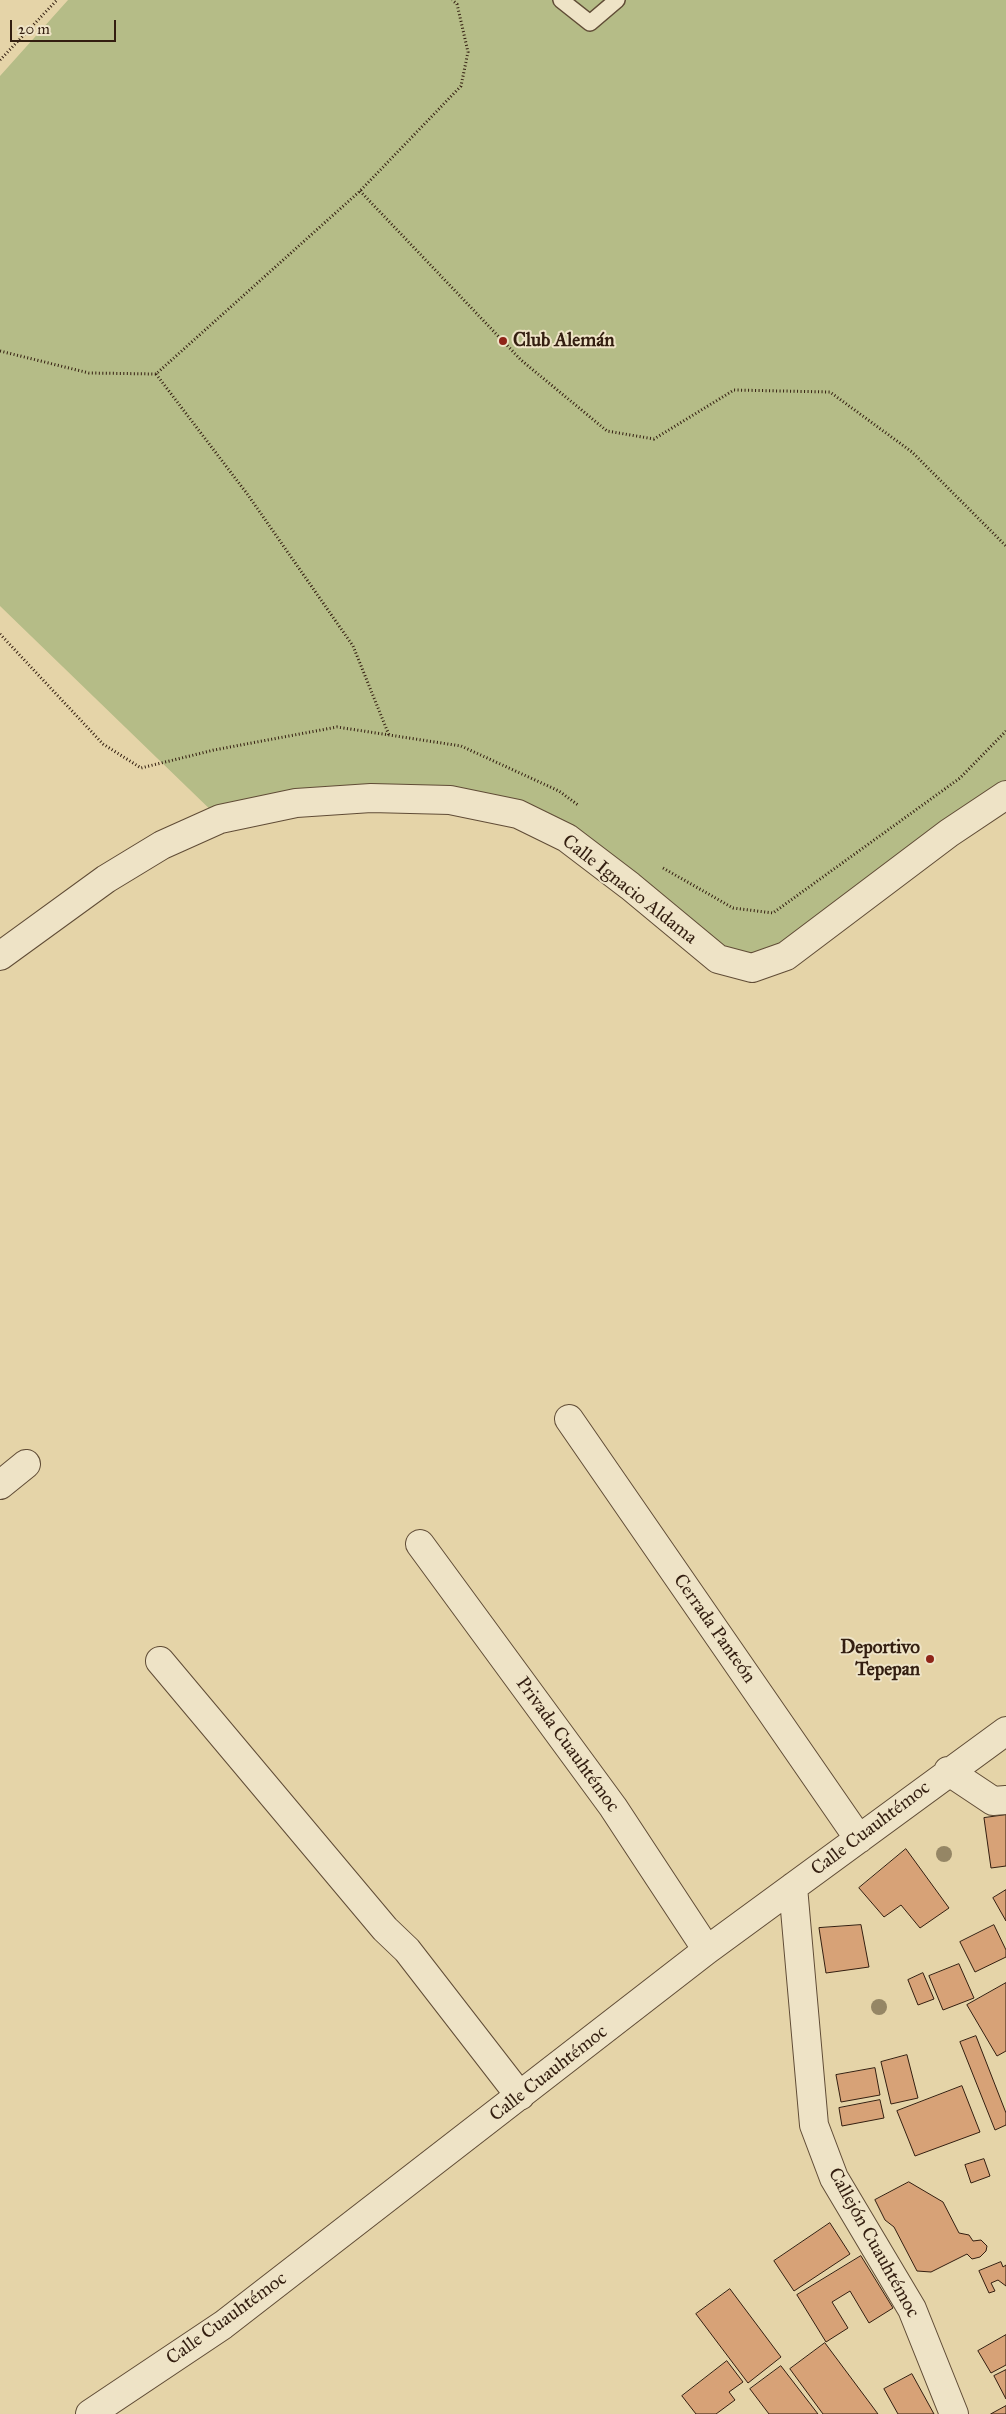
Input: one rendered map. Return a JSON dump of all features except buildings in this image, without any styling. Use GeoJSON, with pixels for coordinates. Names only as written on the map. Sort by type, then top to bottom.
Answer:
{"type":"FeatureCollection","features":[{"type":"Feature","properties":{"kind":"street","name":"Calle Ignacio Aldama"},"geometry":{"type":"LineString","coordinates":[[0,956],[106,879],[162,845],[220,819],[296,803],[371,798],[450,800],[518,814],[567,838],[630,886],[718,959],[752,968],[786,956],[949,833],[1006,796]]}},
{"type":"Feature","properties":{"kind":"street","name":"Cerrada Panteón"},"geometry":{"type":"LineString","coordinates":[[569,1419],[858,1839]]}},
{"type":"Feature","properties":{"kind":"street"},"geometry":{"type":"LineString","coordinates":[[0,1485],[26,1464]]}},
{"type":"Feature","properties":{"kind":"street","name":"Privada Cuauhtémoc"},"geometry":{"type":"LineString","coordinates":[[420,1544],[613,1807],[707,1950]]}},
{"type":"Feature","properties":{"kind":"street"},"geometry":{"type":"LineString","coordinates":[[160,1661],[385,1928],[407,1950],[520,2096]]}},
{"type":"Feature","properties":{"kind":"street","name":"Calle Cuauhtémoc"},"geometry":{"type":"LineString","coordinates":[[90,2414],[223,2325],[707,1950],[793,1888],[948,1771],[1006,1731]]}},
{"type":"Feature","properties":{"kind":"street"},"geometry":{"type":"LineString","coordinates":[[948,1771],[993,1801],[1006,1800]]}},
{"type":"Feature","properties":{"kind":"street","name":"Callejón Cuauhtémoc"},"geometry":{"type":"LineString","coordinates":[[793,1888],[814,2125],[834,2178],[912,2309],[954,2414]]}},
{"type":"Feature","properties":{"kind":"lane"},"geometry":{"type":"LineString","coordinates":[[562,0],[590,23],[617,0]]}},
{"type":"Feature","properties":{"kind":"path"},"geometry":{"type":"LineString","coordinates":[[0,60],[57,0]]}},
{"type":"Feature","properties":{"kind":"path"},"geometry":{"type":"LineString","coordinates":[[0,351],[89,373],[156,374],[360,191],[461,86],[468,52],[457,4],[452,0]]}},
{"type":"Feature","properties":{"kind":"path"},"geometry":{"type":"LineString","coordinates":[[360,191],[521,360],[607,431],[654,439],[734,390],[830,392],[912,452],[1006,546]]}},
{"type":"Feature","properties":{"kind":"path"},"geometry":{"type":"LineString","coordinates":[[156,374],[248,496],[353,646],[389,735]]}},
{"type":"Feature","properties":{"kind":"green space","name":"Club Alemán"},"geometry":{"type":"Polygon","coordinates":[[[68,0],[1006,0],[1006,795],[752,968],[567,838],[450,800],[220,819],[0,606],[0,76],[68,0]]]}},
{"type":"Feature","properties":{"kind":"place","name":"Club Alemán"},"geometry":{"type":"Point","coordinates":[503,341]}},
{"type":"Feature","properties":{"kind":"place","name":"Deportivo Tepepan"},"geometry":{"type":"Point","coordinates":[930,1659]}}]}
